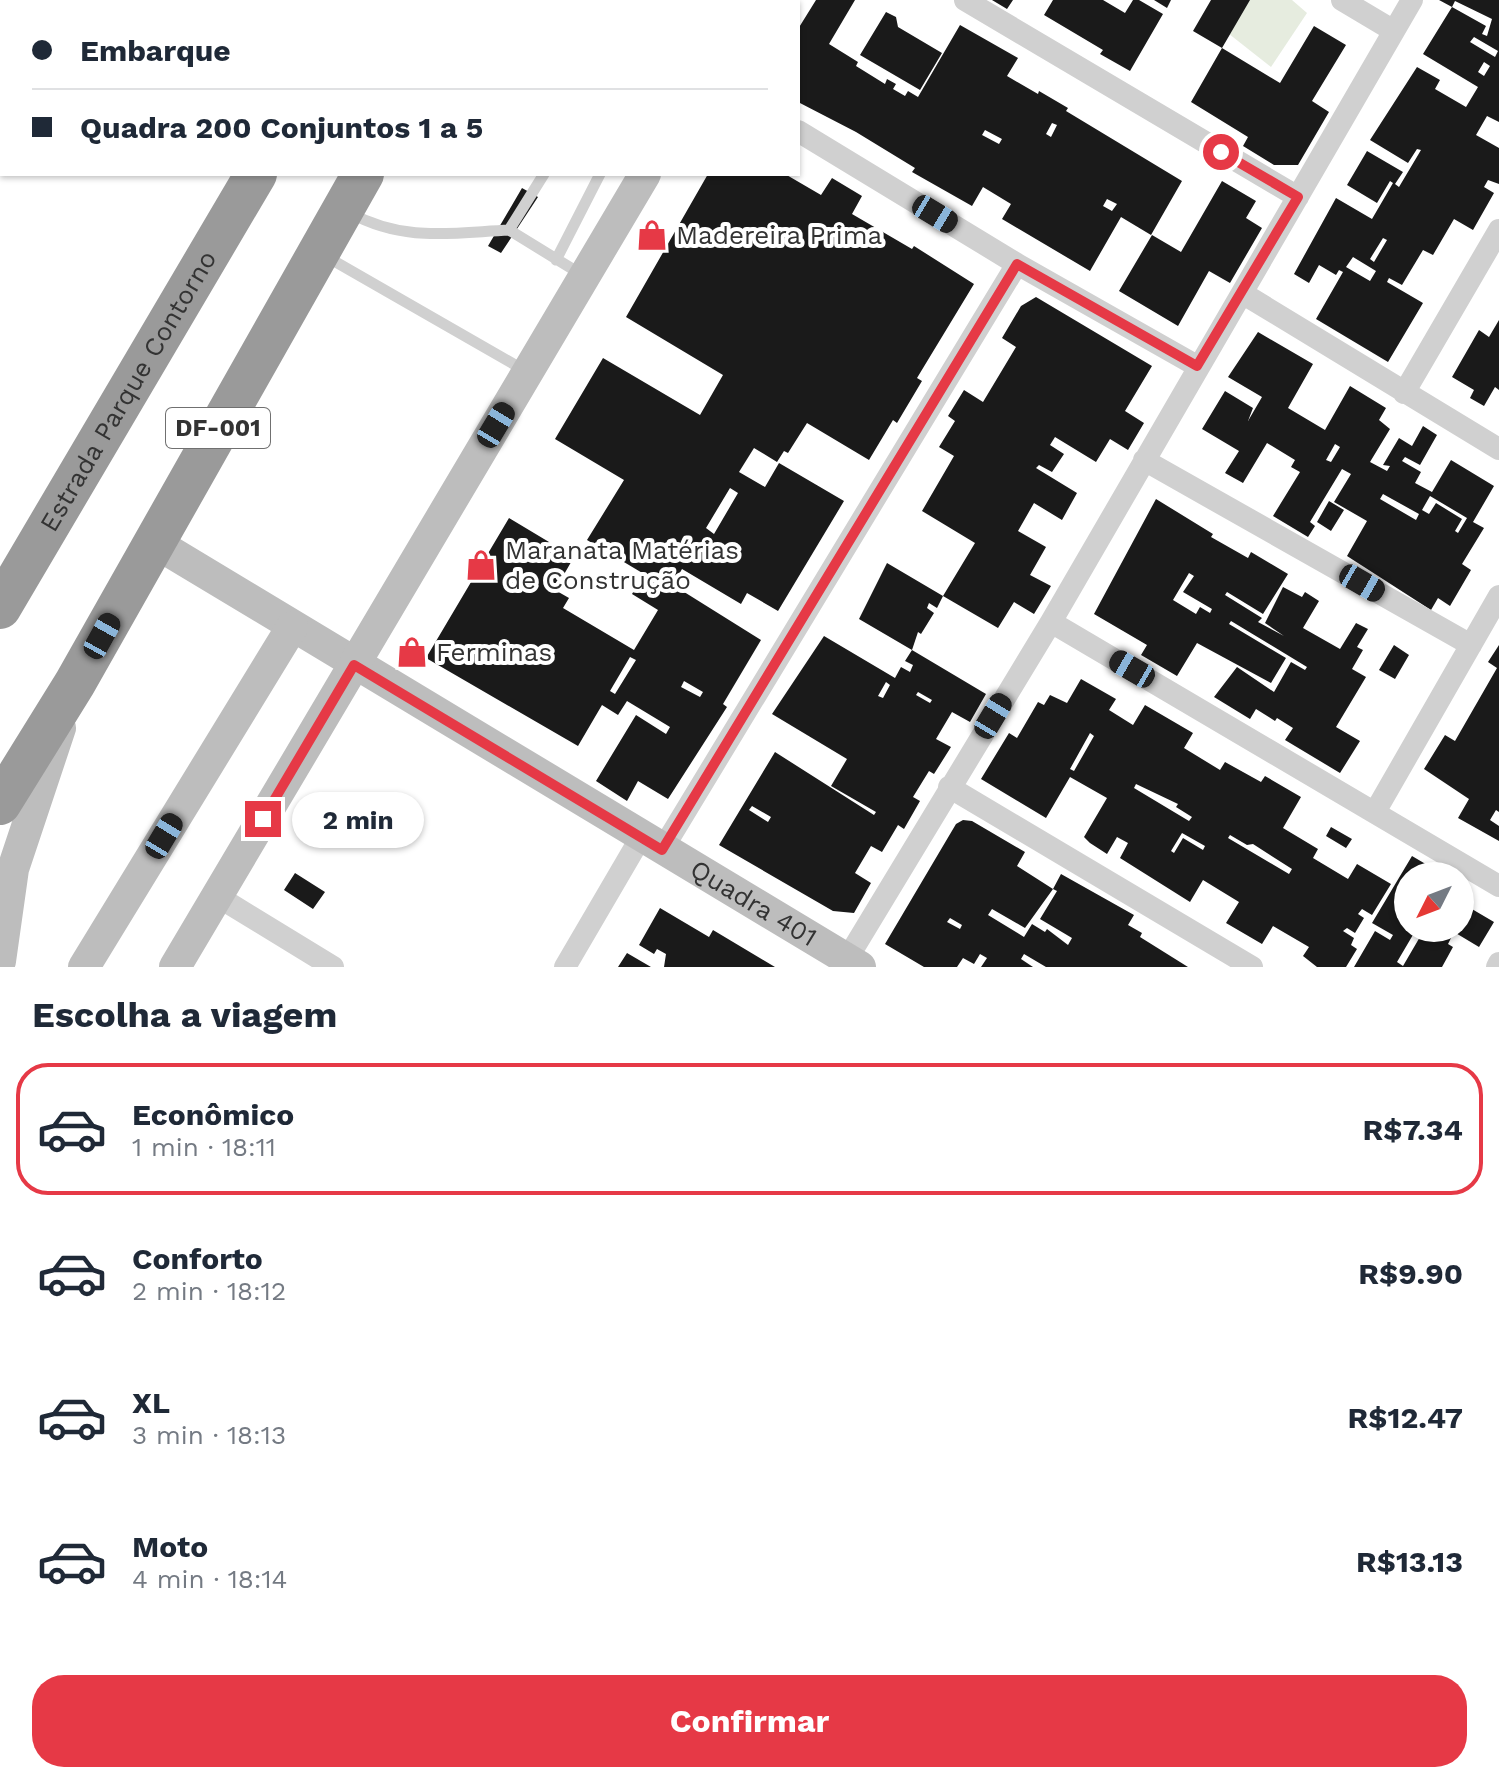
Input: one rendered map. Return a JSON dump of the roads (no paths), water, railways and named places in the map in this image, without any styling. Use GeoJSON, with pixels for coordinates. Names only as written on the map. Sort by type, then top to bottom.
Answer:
{"type":"FeatureCollection","features":[{"type":"Feature","properties":{"kind":"highway","name":"Estrada Parque Contorno"},"geometry":{"type":"LineString","coordinates":[[0,608],[255,176]]}},
{"type":"Feature","properties":{"kind":"highway","name":"DF-001"},"geometry":{"type":"LineString","coordinates":[[0,804],[75,683],[362,176]]}},
{"type":"Feature","properties":{"kind":"street"},"geometry":{"type":"LineString","coordinates":[[965,0],[1298,197]]}},
{"type":"Feature","properties":{"kind":"street"},"geometry":{"type":"LineString","coordinates":[[1342,0],[1394,31]]}},
{"type":"Feature","properties":{"kind":"street"},"geometry":{"type":"LineString","coordinates":[[854,963],[949,787],[1051,622],[1412,0]]}},
{"type":"Feature","properties":{"kind":"street"},"geometry":{"type":"LineString","coordinates":[[800,132],[1017,264],[1197,366]]}},
{"type":"Feature","properties":{"kind":"street"},"geometry":{"type":"LineString","coordinates":[[175,967],[644,176]]}},
{"type":"Feature","properties":{"kind":"street"},"geometry":{"type":"LineString","coordinates":[[1404,393],[1499,230]]}},
{"type":"Feature","properties":{"kind":"street"},"geometry":{"type":"LineString","coordinates":[[565,967],[652,843],[1017,264]]}},
{"type":"Feature","properties":{"kind":"street"},"geometry":{"type":"LineString","coordinates":[[1242,293],[1499,449]]}},
{"type":"Feature","properties":{"kind":"street"},"geometry":{"type":"LineString","coordinates":[[1144,460],[1471,645]]}},
{"type":"Feature","properties":{"kind":"street","name":"Quadra 401"},"geometry":{"type":"LineString","coordinates":[[154,542],[854,963]]}},
{"type":"Feature","properties":{"kind":"street"},"geometry":{"type":"LineString","coordinates":[[1375,812],[1499,596]]}},
{"type":"Feature","properties":{"kind":"street"},"geometry":{"type":"LineString","coordinates":[[1051,622],[1499,886]]}},
{"type":"Feature","properties":{"kind":"street"},"geometry":{"type":"LineString","coordinates":[[84,967],[292,627]]}},
{"type":"Feature","properties":{"kind":"street"},"geometry":{"type":"LineString","coordinates":[[0,961],[13,869],[75,683]]}},
{"type":"Feature","properties":{"kind":"street"},"geometry":{"type":"LineString","coordinates":[[949,787],[1252,967]]}},
{"type":"Feature","properties":{"kind":"street"},"geometry":{"type":"LineString","coordinates":[[217,896],[333,967]]}},
{"type":"Feature","properties":{"kind":"lane"},"geometry":{"type":"LineString","coordinates":[[509,230],[543,176]]}},
{"type":"Feature","properties":{"kind":"lane"},"geometry":{"type":"LineString","coordinates":[[556,260],[599,176]]}},
{"type":"Feature","properties":{"kind":"lane"},"geometry":{"type":"LineString","coordinates":[[343,210],[379,229],[415,234],[509,230],[584,277]]}},
{"type":"Feature","properties":{"kind":"lane"},"geometry":{"type":"LineString","coordinates":[[317,251],[528,372]]}},
{"type":"Feature","properties":{"kind":"place","name":"Madereira Prima"},"geometry":{"type":"Point","coordinates":[652,235]}},
{"type":"Feature","properties":{"kind":"place","name":"Maranata Matérias de Construção"},"geometry":{"type":"Point","coordinates":[481,565]}},
{"type":"Feature","properties":{"kind":"place","name":"Ferminas"},"geometry":{"type":"Point","coordinates":[412,652]}}]}
